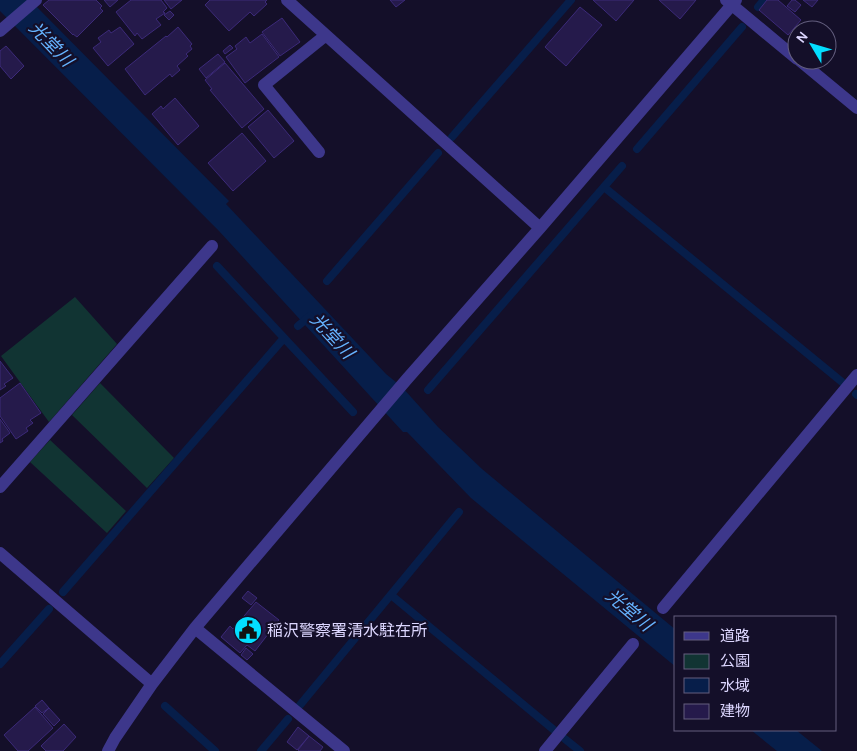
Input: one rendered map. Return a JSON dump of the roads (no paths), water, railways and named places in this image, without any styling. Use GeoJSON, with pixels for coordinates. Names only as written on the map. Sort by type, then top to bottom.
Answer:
{"type":"FeatureCollection","features":[{"type":"Feature","properties":{"kind":"street"},"geometry":{"type":"LineString","coordinates":[[3,29],[36,0]]}},
{"type":"Feature","properties":{"kind":"street"},"geometry":{"type":"LineString","coordinates":[[288,0],[540,228]]}},
{"type":"Feature","properties":{"kind":"street"},"geometry":{"type":"LineString","coordinates":[[108,751],[152,684],[195,628],[407,379],[540,228],[731,2],[787,50]]}},
{"type":"Feature","properties":{"kind":"street"},"geometry":{"type":"LineString","coordinates":[[319,152],[264,85],[326,35]]}},
{"type":"Feature","properties":{"kind":"street"},"geometry":{"type":"LineString","coordinates":[[811,70],[857,108]]}},
{"type":"Feature","properties":{"kind":"street"},"geometry":{"type":"LineString","coordinates":[[0,487],[212,246]]}},
{"type":"Feature","properties":{"kind":"street"},"geometry":{"type":"LineString","coordinates":[[663,608],[857,375]]}},
{"type":"Feature","properties":{"kind":"street"},"geometry":{"type":"LineString","coordinates":[[0,553],[152,684]]}},
{"type":"Feature","properties":{"kind":"street"},"geometry":{"type":"LineString","coordinates":[[195,628],[344,751]]}},
{"type":"Feature","properties":{"kind":"street"},"geometry":{"type":"LineString","coordinates":[[545,751],[633,644]]}},
{"type":"Feature","properties":{"kind":"water","name":"光堂川"},"geometry":{"type":"Polygon","coordinates":[[[0,0],[30,0],[229,201],[226,204],[438,427],[482,469],[674,628],[674,665],[471,498],[407,432],[403,432],[219,231],[0,11],[0,0]]]}},
{"type":"Feature","properties":{"kind":"water"},"geometry":{"type":"Polygon","coordinates":[[[752,731],[797,731],[822,751],[777,751],[752,731]]]}},
{"type":"Feature","properties":{"kind":"waterway"},"geometry":{"type":"LineString","coordinates":[[452,137],[571,0]]}},
{"type":"Feature","properties":{"kind":"waterway"},"geometry":{"type":"LineString","coordinates":[[758,7],[764,0]]}},
{"type":"Feature","properties":{"kind":"waterway"},"geometry":{"type":"LineString","coordinates":[[637,149],[742,27]]}},
{"type":"Feature","properties":{"kind":"waterway"},"geometry":{"type":"LineString","coordinates":[[327,281],[438,153]]}},
{"type":"Feature","properties":{"kind":"waterway"},"geometry":{"type":"LineString","coordinates":[[428,390],[622,166]]}},
{"type":"Feature","properties":{"kind":"waterway"},"geometry":{"type":"LineString","coordinates":[[604,187],[842,382]]}},
{"type":"Feature","properties":{"kind":"waterway"},"geometry":{"type":"LineString","coordinates":[[217,266],[353,412]]}},
{"type":"Feature","properties":{"kind":"waterway","name":"光堂川"},"geometry":{"type":"LineString","coordinates":[[298,326],[310,316]]}},
{"type":"Feature","properties":{"kind":"waterway"},"geometry":{"type":"LineString","coordinates":[[63,592],[284,338]]}},
{"type":"Feature","properties":{"kind":"waterway"},"geometry":{"type":"LineString","coordinates":[[300,705],[459,512]]}},
{"type":"Feature","properties":{"kind":"waterway"},"geometry":{"type":"LineString","coordinates":[[391,595],[554,730]]}},
{"type":"Feature","properties":{"kind":"waterway"},"geometry":{"type":"LineString","coordinates":[[0,664],[49,609]]}},
{"type":"Feature","properties":{"kind":"waterway"},"geometry":{"type":"LineString","coordinates":[[165,706],[215,751]]}},
{"type":"Feature","properties":{"kind":"waterway"},"geometry":{"type":"LineString","coordinates":[[261,751],[288,719]]}},
{"type":"Feature","properties":{"kind":"waterway"},"geometry":{"type":"LineString","coordinates":[[565,739],[580,751]]}},
{"type":"Feature","properties":{"kind":"place","name":"稲沢警察署清水駐在所"},"geometry":{"type":"Point","coordinates":[248,630]}}]}
